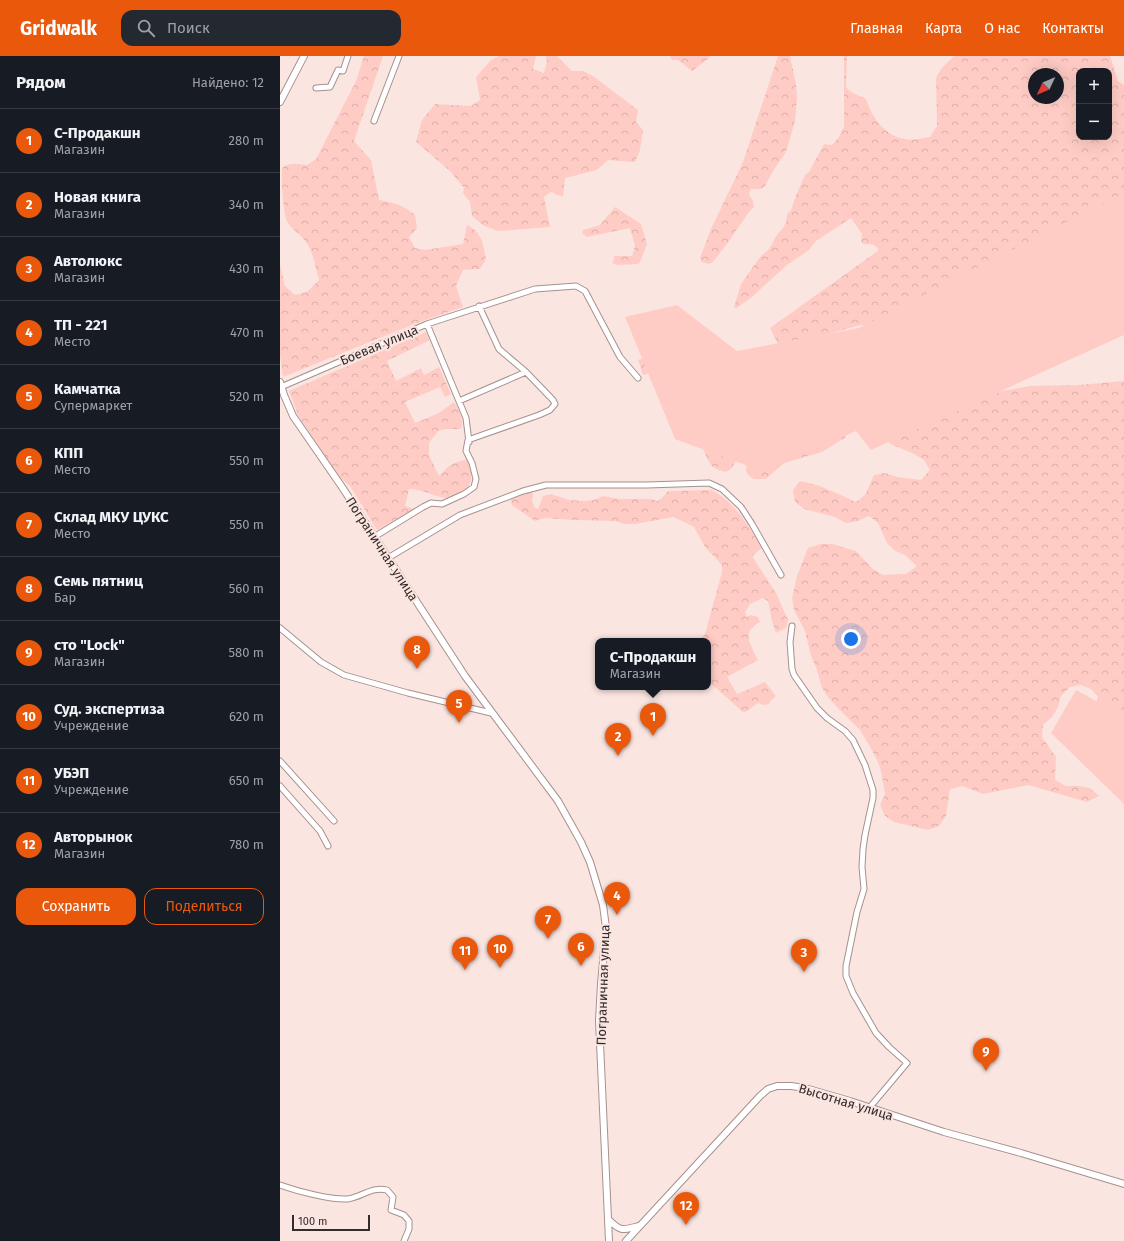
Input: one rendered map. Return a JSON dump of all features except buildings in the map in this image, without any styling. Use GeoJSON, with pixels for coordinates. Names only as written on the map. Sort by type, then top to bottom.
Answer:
{"type":"FeatureCollection","features":[{"type":"Feature","properties":{"kind":"street"},"geometry":{"type":"LineString","coordinates":[[280,102],[304,56]]}},
{"type":"Feature","properties":{"kind":"street"},"geometry":{"type":"LineString","coordinates":[[316,88],[330,87],[338,70],[343,70],[348,56]]}},
{"type":"Feature","properties":{"kind":"street"},"geometry":{"type":"LineString","coordinates":[[374,121],[399,56]]}},
{"type":"Feature","properties":{"kind":"street"},"geometry":{"type":"LineString","coordinates":[[427,324],[535,289],[576,286],[585,291],[620,357],[638,378]]}},
{"type":"Feature","properties":{"kind":"street"},"geometry":{"type":"LineString","coordinates":[[469,441],[539,415],[550,410],[555,404],[553,400],[526,372],[499,349],[479,306]]}},
{"type":"Feature","properties":{"kind":"street","name":"Боевая улица"},"geometry":{"type":"LineString","coordinates":[[280,385],[427,324],[466,418],[469,441],[466,451],[472,463],[476,479],[474,487],[464,494],[442,504],[432,503],[427,505],[374,537]]}},
{"type":"Feature","properties":{"kind":"street"},"geometry":{"type":"LineString","coordinates":[[459,401],[526,372]]}},
{"type":"Feature","properties":{"kind":"street","name":"Пограничная улица"},"geometry":{"type":"LineString","coordinates":[[280,385],[293,416],[465,676],[547,785],[570,821],[588,858],[603,905],[606,936],[601,974],[599,1022],[609,1241]]}},
{"type":"Feature","properties":{"kind":"street"},"geometry":{"type":"LineString","coordinates":[[388,558],[460,515],[523,491],[546,485],[647,485],[708,483],[722,489],[741,507],[781,574]]}},
{"type":"Feature","properties":{"kind":"street"},"geometry":{"type":"LineString","coordinates":[[792,626],[790,636],[792,669],[794,675],[817,708],[827,718],[846,731],[853,740],[862,758],[873,790],[873,798],[863,849],[862,867],[864,889],[857,912],[846,966],[846,976],[853,993],[876,1033],[907,1063],[870,1107]]}},
{"type":"Feature","properties":{"kind":"street"},"geometry":{"type":"LineString","coordinates":[[280,628],[322,662],[344,675],[416,695],[492,713]]}},
{"type":"Feature","properties":{"kind":"street"},"geometry":{"type":"LineString","coordinates":[[280,761],[334,821]]}},
{"type":"Feature","properties":{"kind":"street"},"geometry":{"type":"LineString","coordinates":[[280,786],[320,831],[328,846]]}},
{"type":"Feature","properties":{"kind":"street","name":"Высотная улица"},"geometry":{"type":"LineString","coordinates":[[626,1241],[747,1109],[770,1088],[781,1085],[798,1087],[870,1107],[944,1132],[1124,1184]]}},
{"type":"Feature","properties":{"kind":"street"},"geometry":{"type":"LineString","coordinates":[[280,1184],[291,1189],[337,1199],[352,1198],[374,1190],[386,1190],[391,1193],[393,1197],[391,1210],[404,1215],[409,1221],[409,1229],[404,1241]]}},
{"type":"Feature","properties":{"kind":"street"},"geometry":{"type":"LineString","coordinates":[[609,1220],[616,1228],[621,1230],[639,1226]]}},
{"type":"Feature","properties":{"kind":"green space"},"geometry":{"type":"Polygon","coordinates":[[[364,56],[383,56],[354,141],[371,160],[379,200],[398,205],[415,215],[417,228],[409,237],[415,248],[425,250],[463,244],[467,225],[479,235],[483,243],[486,259],[480,269],[463,270],[456,286],[463,307],[417,323],[283,377],[280,355],[280,265],[285,286],[295,295],[307,292],[319,280],[314,259],[307,243],[289,225],[287,221],[283,202],[283,167],[292,164],[307,165],[316,159],[356,81],[364,56]]]}},
{"type":"Feature","properties":{"kind":"green space"},"geometry":{"type":"Polygon","coordinates":[[[499,56],[536,56],[533,69],[544,73],[547,62],[546,56],[557,56],[572,71],[583,71],[593,76],[638,110],[636,122],[643,130],[640,150],[635,162],[608,160],[597,170],[565,178],[563,197],[551,192],[544,197],[550,227],[499,231],[484,226],[472,216],[470,202],[463,193],[464,188],[450,171],[416,142],[422,120],[435,104],[471,106],[480,100],[476,77],[491,60],[499,56]]]}},
{"type":"Feature","properties":{"kind":"green space"},"geometry":{"type":"Polygon","coordinates":[[[670,56],[710,56],[692,71],[678,60],[672,60],[670,56]]]}},
{"type":"Feature","properties":{"kind":"green space"},"geometry":{"type":"Polygon","coordinates":[[[778,56],[790,56],[796,84],[797,99],[795,121],[786,152],[765,186],[761,189],[751,189],[749,194],[753,201],[754,207],[713,262],[709,264],[702,262],[700,258],[711,229],[743,162],[778,56]]]}},
{"type":"Feature","properties":{"kind":"green space"},"geometry":{"type":"Polygon","coordinates":[[[844,56],[847,56],[846,87],[853,93],[866,99],[872,113],[885,130],[898,137],[911,140],[930,137],[937,126],[936,78],[941,69],[954,56],[1110,56],[1118,81],[1124,85],[1124,209],[867,326],[860,325],[780,348],[770,328],[879,250],[873,245],[863,244],[861,241],[862,234],[851,218],[816,241],[809,250],[787,265],[752,297],[738,307],[734,307],[741,284],[760,257],[769,249],[776,236],[783,228],[786,222],[787,214],[791,210],[805,175],[809,172],[824,144],[832,145],[839,137],[844,126],[844,56]]]}},
{"type":"Feature","properties":{"kind":"green space"},"geometry":{"type":"Polygon","coordinates":[[[1124,193],[1124,335],[871,450],[856,431],[765,472],[675,439],[625,317],[677,305],[737,351],[859,328],[1124,193]]]}},
{"type":"Feature","properties":{"kind":"green space"},"geometry":{"type":"Polygon","coordinates":[[[615,207],[641,224],[647,244],[638,264],[618,265],[612,263],[614,256],[632,256],[635,246],[630,228],[587,237],[582,233],[583,230],[600,225],[615,207]]]}},
{"type":"Feature","properties":{"kind":"green space"},"geometry":{"type":"Polygon","coordinates":[[[426,332],[430,340],[387,361],[396,381],[421,368],[424,375],[439,367],[451,394],[445,397],[440,387],[405,402],[415,423],[439,413],[454,402],[461,418],[461,429],[445,429],[438,431],[429,443],[429,455],[439,476],[450,466],[467,459],[471,480],[470,484],[463,492],[448,498],[409,489],[405,506],[414,509],[377,530],[350,486],[338,476],[298,415],[289,391],[426,332]]]}},
{"type":"Feature","properties":{"kind":"green space"},"geometry":{"type":"Polygon","coordinates":[[[666,351],[671,367],[643,375],[638,360],[666,351]]]}},
{"type":"Feature","properties":{"kind":"green space"},"geometry":{"type":"Polygon","coordinates":[[[1124,381],[1124,715],[1119,722],[1096,709],[1098,697],[1091,689],[1081,685],[1070,687],[1061,696],[1058,707],[1052,717],[1043,725],[1042,737],[1056,757],[1055,780],[1066,786],[1090,788],[1099,796],[1087,802],[1028,785],[983,794],[962,786],[950,789],[946,816],[939,826],[928,830],[894,822],[885,816],[880,805],[885,794],[881,771],[877,760],[860,730],[836,706],[822,688],[811,656],[805,631],[794,610],[792,598],[797,576],[808,548],[820,544],[833,544],[856,551],[873,569],[883,575],[906,574],[917,566],[905,555],[895,551],[887,543],[878,523],[869,516],[858,521],[846,523],[835,517],[804,509],[795,502],[793,490],[800,481],[807,482],[856,502],[865,495],[874,475],[885,473],[897,477],[921,480],[930,470],[924,460],[912,453],[890,444],[885,434],[906,425],[1002,391],[1030,386],[1079,385],[1124,381]]]}},
{"type":"Feature","properties":{"kind":"green space"},"geometry":{"type":"Polygon","coordinates":[[[842,433],[846,437],[822,452],[784,463],[766,479],[754,479],[749,476],[746,471],[747,459],[737,459],[731,469],[726,472],[716,469],[709,462],[703,449],[842,433]]]}},
{"type":"Feature","properties":{"kind":"green space"},"geometry":{"type":"Polygon","coordinates":[[[712,490],[735,508],[762,548],[752,556],[776,593],[788,620],[786,628],[776,633],[768,601],[763,598],[750,604],[745,612],[746,617],[751,615],[758,617],[760,622],[750,630],[749,634],[750,644],[758,660],[727,677],[737,694],[765,682],[776,696],[769,704],[764,705],[758,703],[744,713],[711,684],[711,638],[702,638],[705,634],[722,572],[722,565],[705,547],[694,527],[674,517],[635,524],[624,524],[616,521],[545,518],[535,521],[512,505],[511,500],[513,497],[531,491],[533,494],[532,502],[535,508],[538,509],[543,496],[551,494],[569,500],[584,501],[594,500],[603,496],[620,499],[651,499],[657,501],[668,491],[712,490]]]}},
{"type":"Feature","properties":{"kind":"green space"},"geometry":{"type":"Polygon","coordinates":[[[1076,690],[1124,716],[1124,804],[1051,733],[1076,690]]]}},
{"type":"Feature","properties":{"kind":"place","name":"Семь пятниц"},"geometry":{"type":"Point","coordinates":[417,669]}},
{"type":"Feature","properties":{"kind":"place","name":"Камчатка"},"geometry":{"type":"Point","coordinates":[459,723]}},
{"type":"Feature","properties":{"kind":"place","name":"С-Продакшн"},"geometry":{"type":"Point","coordinates":[653,736]}},
{"type":"Feature","properties":{"kind":"place","name":"Новая книга"},"geometry":{"type":"Point","coordinates":[618,756]}},
{"type":"Feature","properties":{"kind":"place","name":"ТП - 221"},"geometry":{"type":"Point","coordinates":[617,915]}},
{"type":"Feature","properties":{"kind":"place","name":"Склад МКУ ЦУКС"},"geometry":{"type":"Point","coordinates":[548,939]}},
{"type":"Feature","properties":{"kind":"place","name":"КПП"},"geometry":{"type":"Point","coordinates":[581,966]}},
{"type":"Feature","properties":{"kind":"place","name":"Суд. экспертиза"},"geometry":{"type":"Point","coordinates":[500,968]}},
{"type":"Feature","properties":{"kind":"place","name":"УБЭП"},"geometry":{"type":"Point","coordinates":[465,970]}},
{"type":"Feature","properties":{"kind":"place","name":"Автолюкс"},"geometry":{"type":"Point","coordinates":[804,972]}},
{"type":"Feature","properties":{"kind":"place","name":"сто \"Lock\""},"geometry":{"type":"Point","coordinates":[986,1071]}},
{"type":"Feature","properties":{"kind":"place","name":"Авторынок"},"geometry":{"type":"Point","coordinates":[686,1225]}}]}
